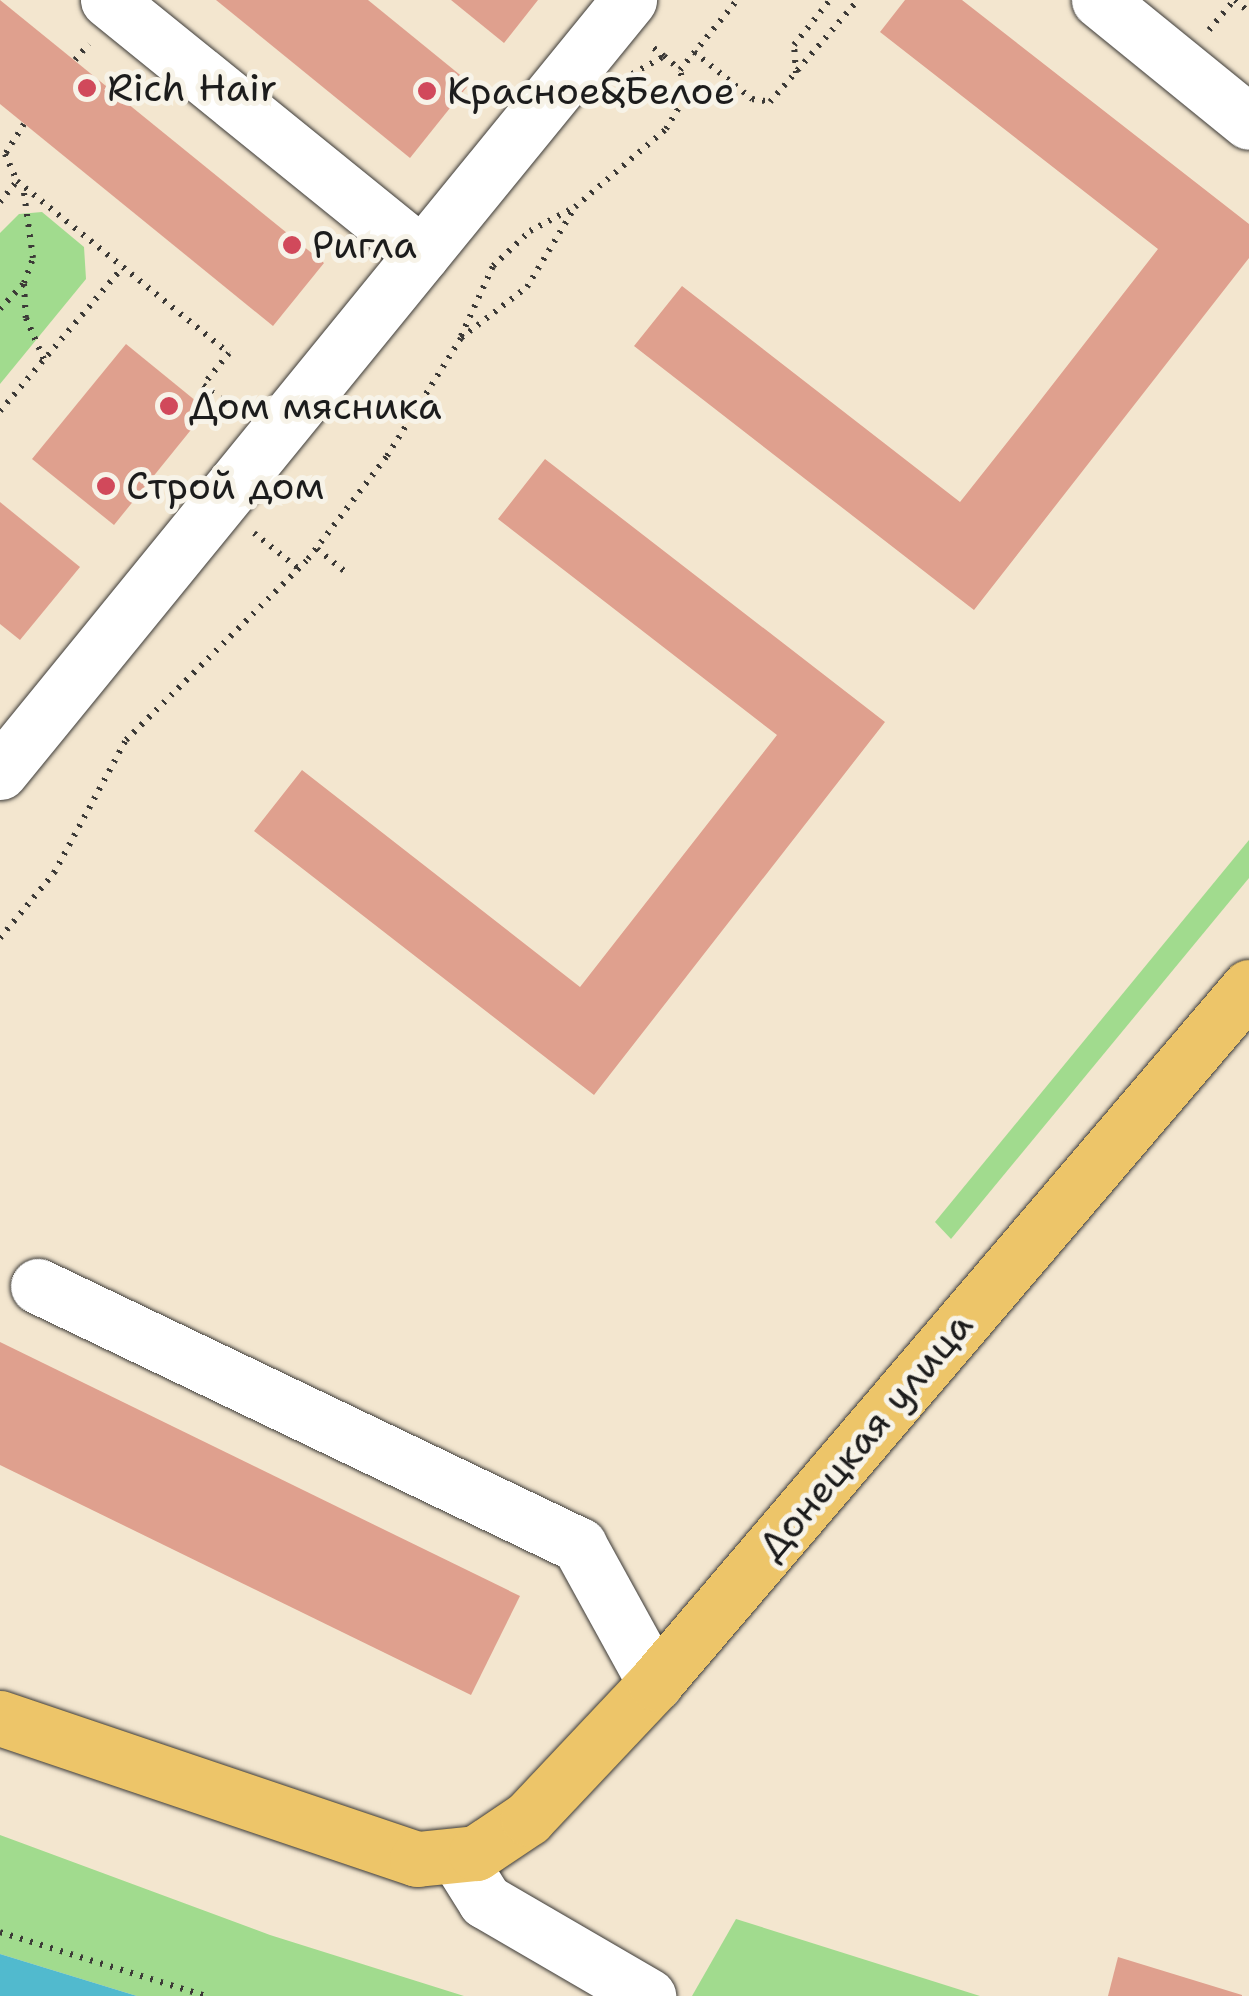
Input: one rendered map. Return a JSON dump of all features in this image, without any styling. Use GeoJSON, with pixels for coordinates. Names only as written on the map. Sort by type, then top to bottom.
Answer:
{"type":"FeatureCollection","features":[{"type":"Feature","properties":{"kind":"main road","name":"Донецкая улица"},"geometry":{"type":"LineString","coordinates":[[458,1858],[528,1818],[654,1684],[1249,986]]}},
{"type":"Feature","properties":{"kind":"main road"},"geometry":{"type":"LineString","coordinates":[[0,1718],[418,1859],[458,1858]]}},
{"type":"Feature","properties":{"kind":"street"},"geometry":{"type":"LineString","coordinates":[[108,0],[422,254]]}},
{"type":"Feature","properties":{"kind":"street"},"geometry":{"type":"LineString","coordinates":[[0,772],[18,712],[218,504],[629,0]]}},
{"type":"Feature","properties":{"kind":"street"},"geometry":{"type":"LineString","coordinates":[[1099,0],[1249,122]]}},
{"type":"Feature","properties":{"kind":"street"},"geometry":{"type":"LineString","coordinates":[[38,1286],[580,1546],[654,1684]]}},
{"type":"Feature","properties":{"kind":"street"},"geometry":{"type":"LineString","coordinates":[[458,1858],[486,1901],[648,1996]]}},
{"type":"Feature","properties":{"kind":"path"},"geometry":{"type":"LineString","coordinates":[[680,70],[737,0]]}},
{"type":"Feature","properties":{"kind":"path"},"geometry":{"type":"LineString","coordinates":[[797,74],[794,45],[830,0]]}},
{"type":"Feature","properties":{"kind":"path"},"geometry":{"type":"LineString","coordinates":[[694,52],[761,103],[778,98],[858,0]]}},
{"type":"Feature","properties":{"kind":"path"},"geometry":{"type":"LineString","coordinates":[[1235,0],[1249,12]]}},
{"type":"Feature","properties":{"kind":"path"},"geometry":{"type":"LineString","coordinates":[[0,938],[54,873],[126,740],[300,569],[388,456],[461,338],[493,266],[530,231],[575,208],[666,129],[686,96],[680,70],[664,56]]}},
{"type":"Feature","properties":{"kind":"path"},"geometry":{"type":"LineString","coordinates":[[24,124],[6,154],[20,182],[34,239],[24,283],[26,318],[45,362]]}},
{"type":"Feature","properties":{"kind":"path"},"geometry":{"type":"LineString","coordinates":[[0,202],[20,182]]}},
{"type":"Feature","properties":{"kind":"path"},"geometry":{"type":"LineString","coordinates":[[20,182],[229,352],[203,384]]}},
{"type":"Feature","properties":{"kind":"path"},"geometry":{"type":"LineString","coordinates":[[461,338],[527,287],[575,208]]}},
{"type":"Feature","properties":{"kind":"path"},"geometry":{"type":"LineString","coordinates":[[0,411],[124,267]]}},
{"type":"Feature","properties":{"kind":"path"},"geometry":{"type":"LineString","coordinates":[[0,309],[24,283]]}},
{"type":"Feature","properties":{"kind":"path"},"geometry":{"type":"LineString","coordinates":[[218,504],[300,569]]}},
{"type":"Feature","properties":{"kind":"path"},"geometry":{"type":"LineString","coordinates":[[317,549],[348,574]]}},
{"type":"Feature","properties":{"kind":"path"},"geometry":{"type":"LineString","coordinates":[[0,1932],[206,1996]]}},
{"type":"Feature","properties":{"kind":"green space"},"geometry":{"type":"Polygon","coordinates":[[[42,212],[84,247],[86,279],[0,384],[0,233],[19,214],[42,212]]]}},
{"type":"Feature","properties":{"kind":"green space"},"geometry":{"type":"Polygon","coordinates":[[[1249,840],[1249,878],[951,1239],[935,1222],[1249,840]]]}},
{"type":"Feature","properties":{"kind":"green space"},"geometry":{"type":"Polygon","coordinates":[[[0,1835],[270,1935],[464,1996],[137,1996],[0,1954],[0,1835]]]}},
{"type":"Feature","properties":{"kind":"green space"},"geometry":{"type":"Polygon","coordinates":[[[736,1919],[980,1996],[692,1996],[736,1919]]]}},
{"type":"Feature","properties":{"kind":"water"},"geometry":{"type":"Polygon","coordinates":[[[0,1954],[137,1996],[0,1996],[0,1954]]]}},
{"type":"Feature","properties":{"kind":"building"},"geometry":{"type":"Polygon","coordinates":[[[0,0],[324,263],[273,326],[0,104],[0,0]]]}},
{"type":"Feature","properties":{"kind":"building"},"geometry":{"type":"Polygon","coordinates":[[[216,0],[368,0],[470,83],[410,158],[216,0]]]}},
{"type":"Feature","properties":{"kind":"building"},"geometry":{"type":"Polygon","coordinates":[[[451,0],[538,0],[504,43],[451,0]]]}},
{"type":"Feature","properties":{"kind":"building"},"geometry":{"type":"Polygon","coordinates":[[[905,0],[962,0],[1249,224],[1249,258],[974,610],[634,346],[682,286],[960,502],[1032,411],[1158,249],[880,32],[905,0]]]}},
{"type":"Feature","properties":{"kind":"building"},"geometry":{"type":"Polygon","coordinates":[[[126,344],[207,410],[114,525],[32,459],[126,344]]]}},
{"type":"Feature","properties":{"kind":"building"},"geometry":{"type":"Polygon","coordinates":[[[545,459],[885,722],[594,1095],[254,831],[302,770],[580,987],[777,735],[498,519],[545,459]]]}},
{"type":"Feature","properties":{"kind":"building"},"geometry":{"type":"Polygon","coordinates":[[[0,502],[80,567],[20,640],[0,624],[0,502]]]}},
{"type":"Feature","properties":{"kind":"building"},"geometry":{"type":"Polygon","coordinates":[[[0,1342],[520,1596],[471,1695],[0,1465],[0,1342]]]}},
{"type":"Feature","properties":{"kind":"building"},"geometry":{"type":"Polygon","coordinates":[[[1118,1957],[1242,1995],[1242,1996],[1108,1996],[1118,1957]]]}},
{"type":"Feature","properties":{"kind":"place","name":"Rich Hair"},"geometry":{"type":"Point","coordinates":[87,88]}},
{"type":"Feature","properties":{"kind":"place","name":"Красное&Белое"},"geometry":{"type":"Point","coordinates":[427,91]}},
{"type":"Feature","properties":{"kind":"place","name":"Ригла"},"geometry":{"type":"Point","coordinates":[292,245]}},
{"type":"Feature","properties":{"kind":"place","name":"Дом мясника"},"geometry":{"type":"Point","coordinates":[169,406]}},
{"type":"Feature","properties":{"kind":"place","name":"Строй дом"},"geometry":{"type":"Point","coordinates":[106,486]}}]}
